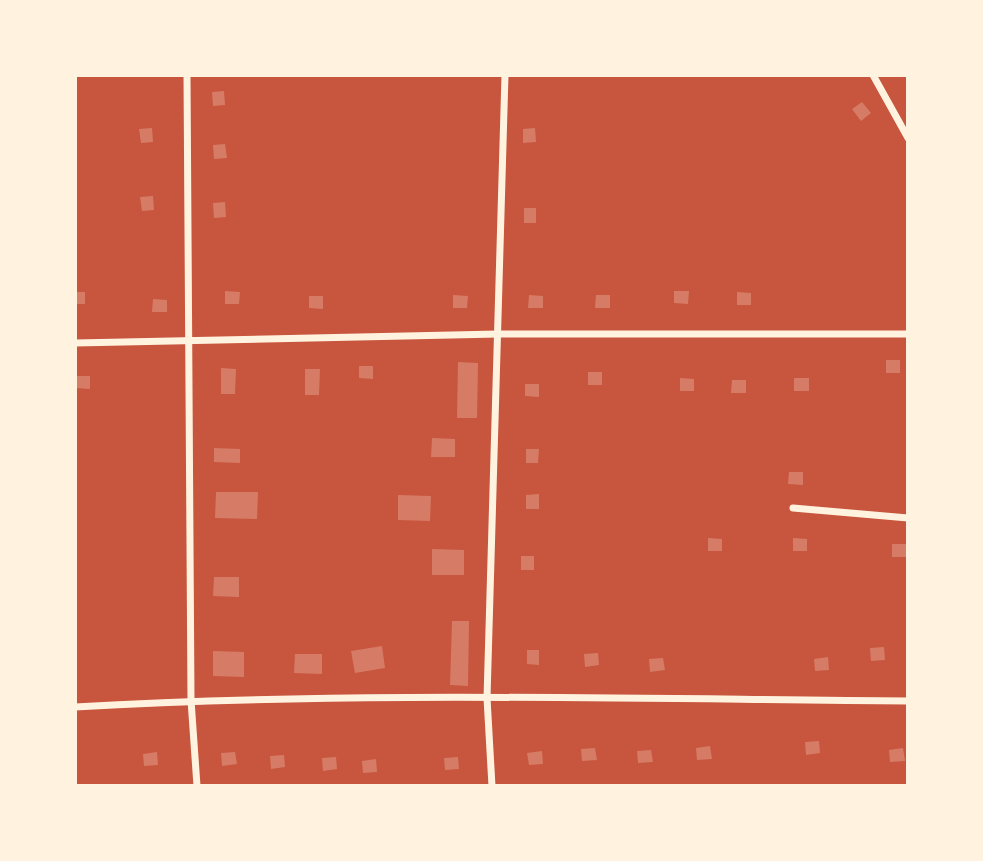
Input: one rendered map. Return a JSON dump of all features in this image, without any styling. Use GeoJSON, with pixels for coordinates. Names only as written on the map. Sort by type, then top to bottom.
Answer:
{"type":"FeatureCollection","features":[{"type":"Feature","properties":{"kind":"street"},"geometry":{"type":"LineString","coordinates":[[187,75],[191,700],[197,786]]}},
{"type":"Feature","properties":{"kind":"street"},"geometry":{"type":"LineString","coordinates":[[492,786],[486,698],[505,75]]}},
{"type":"Feature","properties":{"kind":"street"},"geometry":{"type":"LineString","coordinates":[[873,75],[908,138]]}},
{"type":"Feature","properties":{"kind":"street"},"geometry":{"type":"LineString","coordinates":[[75,343],[498,334],[908,334]]}},
{"type":"Feature","properties":{"kind":"street"},"geometry":{"type":"LineString","coordinates":[[793,508],[908,519]]}},
{"type":"Feature","properties":{"kind":"street"},"geometry":{"type":"LineString","coordinates":[[75,707],[191,700],[486,698],[908,701]]}},
{"type":"Feature","properties":{"kind":"building"},"geometry":{"type":"Polygon","coordinates":[[[224,91],[225,105],[213,106],[212,92],[224,91]]]}},
{"type":"Feature","properties":{"kind":"building"},"geometry":{"type":"Polygon","coordinates":[[[862,102],[871,113],[861,121],[852,109],[862,102]]]}},
{"type":"Feature","properties":{"kind":"building"},"geometry":{"type":"Polygon","coordinates":[[[152,128],[153,142],[141,143],[139,129],[152,128]]]}},
{"type":"Feature","properties":{"kind":"building"},"geometry":{"type":"Polygon","coordinates":[[[535,128],[536,142],[523,143],[523,129],[535,128]]]}},
{"type":"Feature","properties":{"kind":"building"},"geometry":{"type":"Polygon","coordinates":[[[225,144],[227,158],[214,159],[213,145],[225,144]]]}},
{"type":"Feature","properties":{"kind":"building"},"geometry":{"type":"Polygon","coordinates":[[[153,196],[154,210],[142,211],[140,197],[153,196]]]}},
{"type":"Feature","properties":{"kind":"building"},"geometry":{"type":"Polygon","coordinates":[[[225,202],[226,217],[214,218],[213,203],[225,202]]]}},
{"type":"Feature","properties":{"kind":"building"},"geometry":{"type":"Polygon","coordinates":[[[524,208],[536,208],[536,223],[524,223],[524,208]]]}},
{"type":"Feature","properties":{"kind":"building"},"geometry":{"type":"Polygon","coordinates":[[[225,291],[240,292],[239,304],[225,304],[225,291]]]}},
{"type":"Feature","properties":{"kind":"building"},"geometry":{"type":"Polygon","coordinates":[[[674,291],[689,291],[688,304],[674,303],[674,291]]]}},
{"type":"Feature","properties":{"kind":"building"},"geometry":{"type":"Polygon","coordinates":[[[75,292],[85,292],[85,304],[75,304],[75,292]]]}},
{"type":"Feature","properties":{"kind":"building"},"geometry":{"type":"Polygon","coordinates":[[[737,292],[751,293],[751,305],[737,305],[737,292]]]}},
{"type":"Feature","properties":{"kind":"building"},"geometry":{"type":"Polygon","coordinates":[[[453,295],[468,296],[467,308],[453,308],[453,295]]]}},
{"type":"Feature","properties":{"kind":"building"},"geometry":{"type":"Polygon","coordinates":[[[529,295],[543,296],[543,308],[528,308],[529,295]]]}},
{"type":"Feature","properties":{"kind":"building"},"geometry":{"type":"Polygon","coordinates":[[[596,295],[610,295],[610,308],[595,308],[596,295]]]}},
{"type":"Feature","properties":{"kind":"building"},"geometry":{"type":"Polygon","coordinates":[[[309,296],[323,296],[323,309],[309,308],[309,296]]]}},
{"type":"Feature","properties":{"kind":"building"},"geometry":{"type":"Polygon","coordinates":[[[153,299],[167,300],[167,312],[152,312],[153,299]]]}},
{"type":"Feature","properties":{"kind":"building"},"geometry":{"type":"Polygon","coordinates":[[[886,360],[900,360],[900,373],[886,373],[886,360]]]}},
{"type":"Feature","properties":{"kind":"building"},"geometry":{"type":"Polygon","coordinates":[[[458,362],[478,363],[477,418],[457,418],[458,362]]]}},
{"type":"Feature","properties":{"kind":"building"},"geometry":{"type":"Polygon","coordinates":[[[359,366],[373,366],[373,379],[359,378],[359,366]]]}},
{"type":"Feature","properties":{"kind":"building"},"geometry":{"type":"Polygon","coordinates":[[[221,368],[236,369],[235,394],[221,394],[221,368]]]}},
{"type":"Feature","properties":{"kind":"building"},"geometry":{"type":"Polygon","coordinates":[[[305,369],[320,369],[319,395],[305,395],[305,369]]]}},
{"type":"Feature","properties":{"kind":"building"},"geometry":{"type":"Polygon","coordinates":[[[588,372],[602,372],[602,385],[588,385],[588,372]]]}},
{"type":"Feature","properties":{"kind":"building"},"geometry":{"type":"Polygon","coordinates":[[[75,376],[90,376],[90,389],[75,388],[75,376]]]}},
{"type":"Feature","properties":{"kind":"building"},"geometry":{"type":"Polygon","coordinates":[[[680,378],[694,379],[694,391],[680,391],[680,378]]]}},
{"type":"Feature","properties":{"kind":"building"},"geometry":{"type":"Polygon","coordinates":[[[794,378],[809,378],[809,391],[794,391],[794,378]]]}},
{"type":"Feature","properties":{"kind":"building"},"geometry":{"type":"Polygon","coordinates":[[[732,380],[746,380],[746,393],[731,393],[732,380]]]}},
{"type":"Feature","properties":{"kind":"building"},"geometry":{"type":"Polygon","coordinates":[[[525,384],[539,384],[539,397],[525,396],[525,384]]]}},
{"type":"Feature","properties":{"kind":"building"},"geometry":{"type":"Polygon","coordinates":[[[432,438],[455,439],[455,457],[431,457],[432,438]]]}},
{"type":"Feature","properties":{"kind":"building"},"geometry":{"type":"Polygon","coordinates":[[[214,448],[240,449],[240,463],[214,462],[214,448]]]}},
{"type":"Feature","properties":{"kind":"building"},"geometry":{"type":"Polygon","coordinates":[[[526,449],[539,449],[538,463],[526,463],[526,449]]]}},
{"type":"Feature","properties":{"kind":"building"},"geometry":{"type":"Polygon","coordinates":[[[789,472],[803,472],[803,485],[788,484],[789,472]]]}},
{"type":"Feature","properties":{"kind":"building"},"geometry":{"type":"Polygon","coordinates":[[[216,492],[258,492],[257,519],[215,518],[216,492]]]}},
{"type":"Feature","properties":{"kind":"building"},"geometry":{"type":"Polygon","coordinates":[[[539,494],[539,509],[526,509],[526,495],[539,494]]]}},
{"type":"Feature","properties":{"kind":"building"},"geometry":{"type":"Polygon","coordinates":[[[398,495],[431,496],[430,521],[398,520],[398,495]]]}},
{"type":"Feature","properties":{"kind":"building"},"geometry":{"type":"Polygon","coordinates":[[[708,538],[722,539],[722,551],[708,551],[708,538]]]}},
{"type":"Feature","properties":{"kind":"building"},"geometry":{"type":"Polygon","coordinates":[[[793,538],[807,539],[807,551],[793,551],[793,538]]]}},
{"type":"Feature","properties":{"kind":"building"},"geometry":{"type":"Polygon","coordinates":[[[892,544],[906,544],[906,557],[892,557],[892,544]]]}},
{"type":"Feature","properties":{"kind":"building"},"geometry":{"type":"Polygon","coordinates":[[[432,549],[464,550],[464,575],[432,575],[432,549]]]}},
{"type":"Feature","properties":{"kind":"building"},"geometry":{"type":"Polygon","coordinates":[[[521,556],[534,556],[534,570],[521,570],[521,556]]]}},
{"type":"Feature","properties":{"kind":"building"},"geometry":{"type":"Polygon","coordinates":[[[214,577],[239,577],[239,597],[213,596],[214,577]]]}},
{"type":"Feature","properties":{"kind":"building"},"geometry":{"type":"Polygon","coordinates":[[[452,621],[469,621],[468,686],[450,685],[452,621]]]}},
{"type":"Feature","properties":{"kind":"building"},"geometry":{"type":"Polygon","coordinates":[[[382,646],[385,668],[355,673],[351,651],[382,646]]]}},
{"type":"Feature","properties":{"kind":"building"},"geometry":{"type":"Polygon","coordinates":[[[884,647],[885,660],[871,661],[870,648],[884,647]]]}},
{"type":"Feature","properties":{"kind":"building"},"geometry":{"type":"Polygon","coordinates":[[[527,650],[539,650],[539,665],[527,664],[527,650]]]}},
{"type":"Feature","properties":{"kind":"building"},"geometry":{"type":"Polygon","coordinates":[[[213,651],[244,652],[244,677],[213,676],[213,651]]]}},
{"type":"Feature","properties":{"kind":"building"},"geometry":{"type":"Polygon","coordinates":[[[598,653],[599,665],[585,667],[584,654],[598,653]]]}},
{"type":"Feature","properties":{"kind":"building"},"geometry":{"type":"Polygon","coordinates":[[[295,654],[322,654],[322,674],[294,673],[295,654]]]}},
{"type":"Feature","properties":{"kind":"building"},"geometry":{"type":"Polygon","coordinates":[[[828,657],[829,670],[815,671],[814,659],[828,657]]]}},
{"type":"Feature","properties":{"kind":"building"},"geometry":{"type":"Polygon","coordinates":[[[663,658],[665,670],[650,672],[649,659],[663,658]]]}},
{"type":"Feature","properties":{"kind":"building"},"geometry":{"type":"Polygon","coordinates":[[[819,741],[820,753],[806,755],[805,742],[819,741]]]}},
{"type":"Feature","properties":{"kind":"building"},"geometry":{"type":"Polygon","coordinates":[[[710,746],[712,759],[697,760],[696,748],[710,746]]]}},
{"type":"Feature","properties":{"kind":"building"},"geometry":{"type":"Polygon","coordinates":[[[595,748],[597,760],[582,761],[581,749],[595,748]]]}},
{"type":"Feature","properties":{"kind":"building"},"geometry":{"type":"Polygon","coordinates":[[[903,748],[905,761],[890,762],[889,750],[903,748]]]}},
{"type":"Feature","properties":{"kind":"building"},"geometry":{"type":"Polygon","coordinates":[[[651,750],[653,762],[638,763],[637,751],[651,750]]]}},
{"type":"Feature","properties":{"kind":"building"},"geometry":{"type":"Polygon","coordinates":[[[542,751],[543,764],[529,765],[527,753],[542,751]]]}},
{"type":"Feature","properties":{"kind":"building"},"geometry":{"type":"Polygon","coordinates":[[[157,752],[158,765],[144,766],[143,754],[157,752]]]}},
{"type":"Feature","properties":{"kind":"building"},"geometry":{"type":"Polygon","coordinates":[[[235,752],[237,764],[222,766],[221,753],[235,752]]]}},
{"type":"Feature","properties":{"kind":"building"},"geometry":{"type":"Polygon","coordinates":[[[284,755],[285,767],[271,769],[270,756],[284,755]]]}},
{"type":"Feature","properties":{"kind":"building"},"geometry":{"type":"Polygon","coordinates":[[[336,757],[337,769],[323,771],[322,758],[336,757]]]}},
{"type":"Feature","properties":{"kind":"building"},"geometry":{"type":"Polygon","coordinates":[[[458,757],[459,769],[445,770],[444,758],[458,757]]]}},
{"type":"Feature","properties":{"kind":"building"},"geometry":{"type":"Polygon","coordinates":[[[376,759],[377,772],[363,773],[362,761],[376,759]]]}}]}
